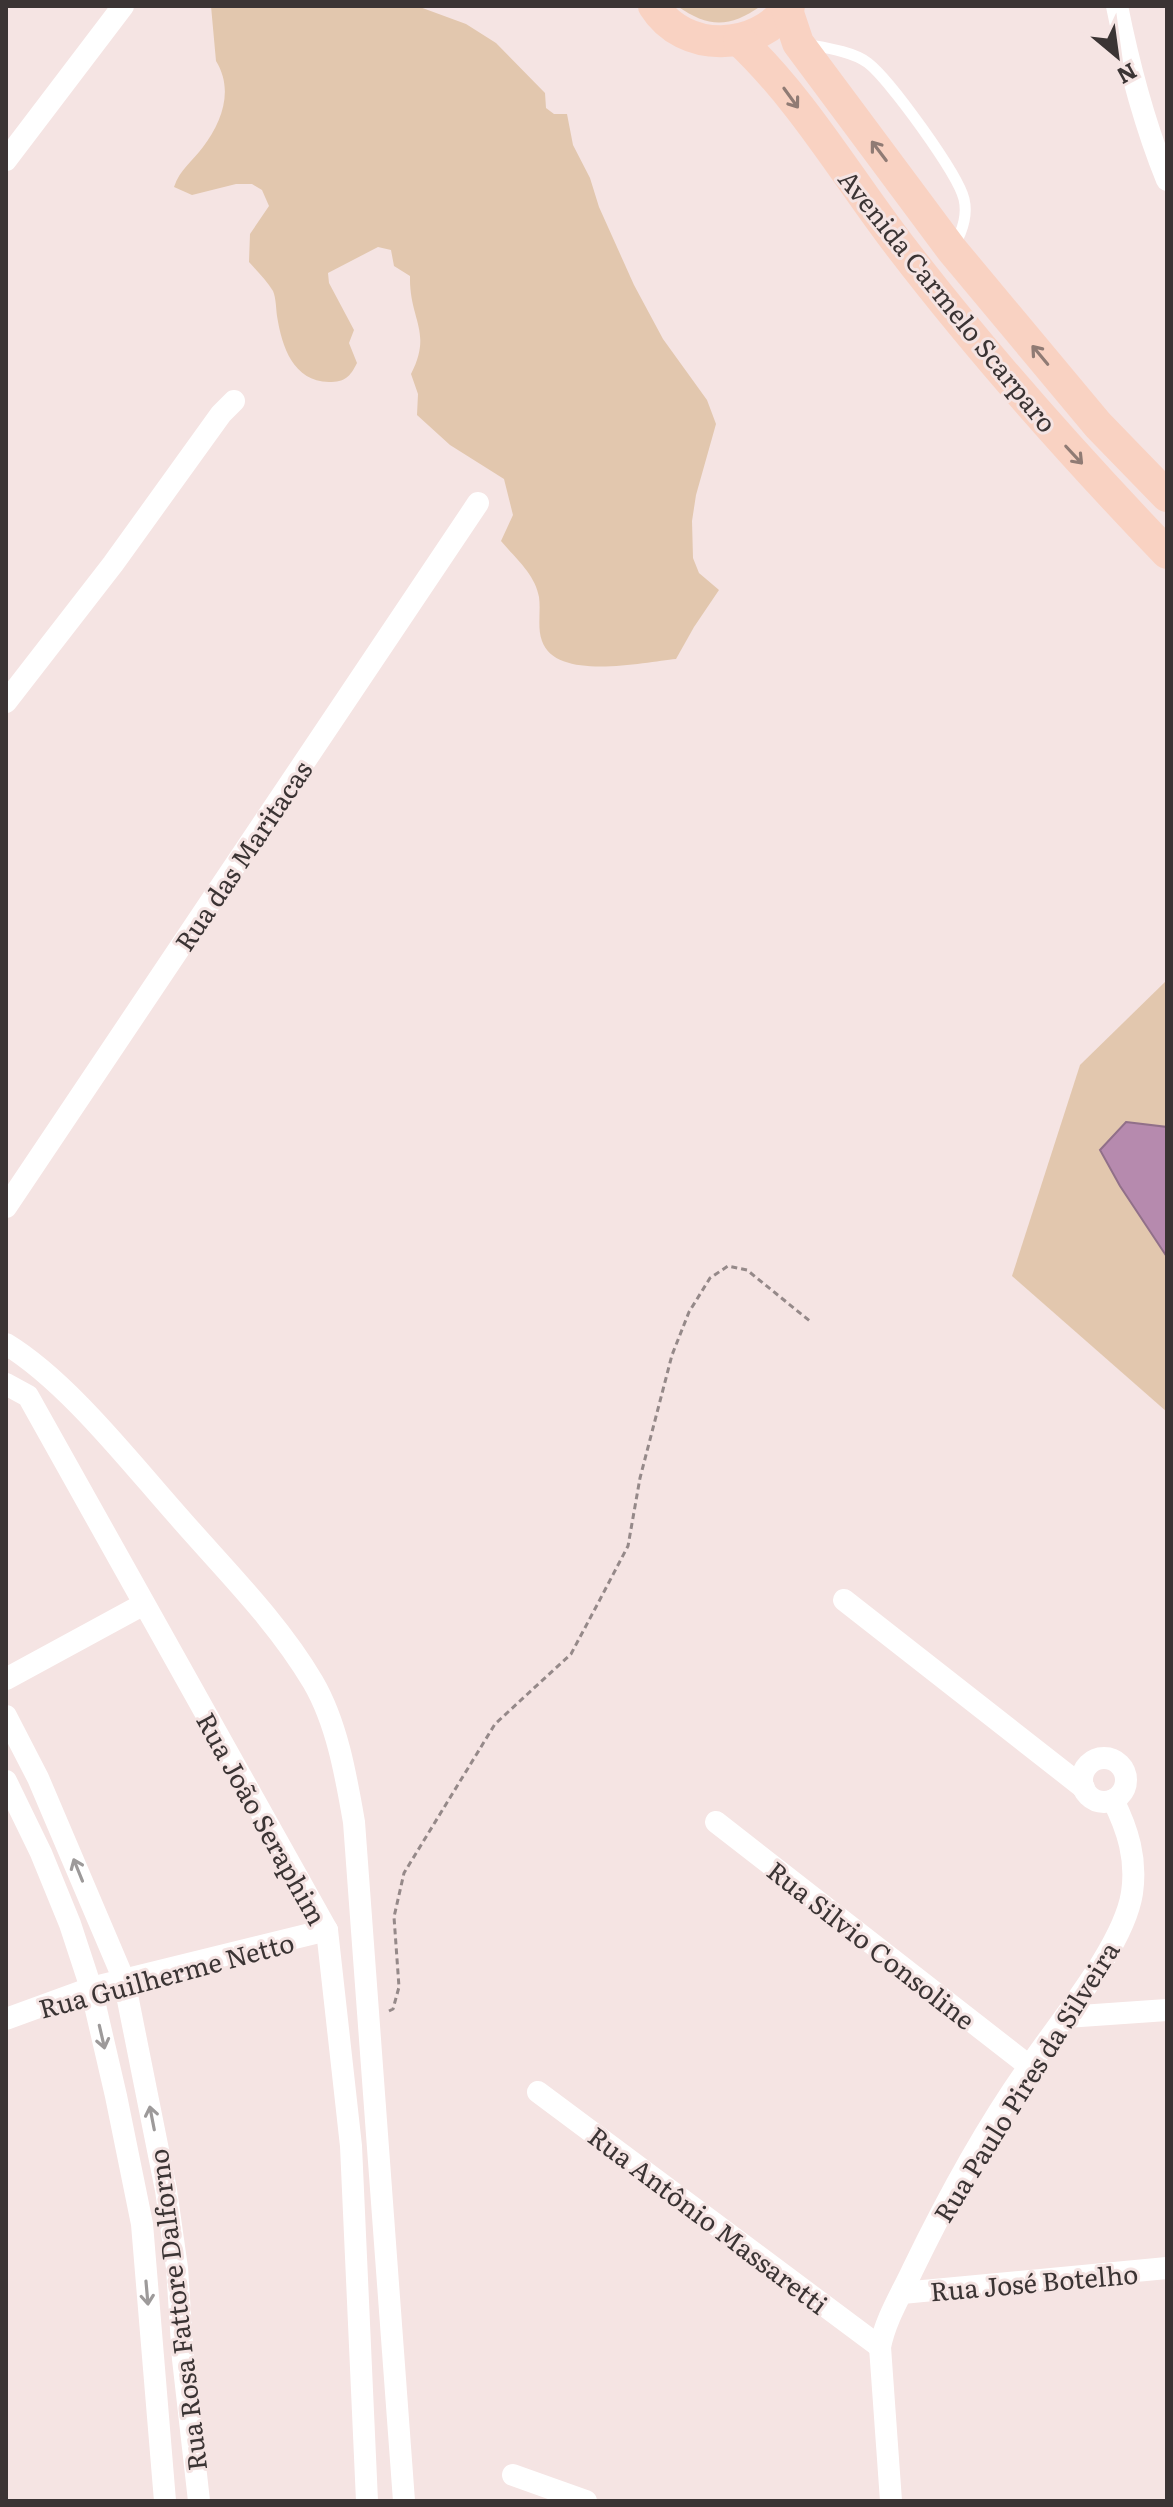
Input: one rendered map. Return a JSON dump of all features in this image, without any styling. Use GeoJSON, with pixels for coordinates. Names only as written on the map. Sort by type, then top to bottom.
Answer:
{"type":"FeatureCollection","features":[{"type":"Feature","properties":{"kind":"main road"},"geometry":{"type":"LineString","coordinates":[[654,6],[660,16],[683,33],[710,41],[739,40],[765,29],[788,8]]}},
{"type":"Feature","properties":{"kind":"main road","name":"Avenida Carmelo Scarparo"},"geometry":{"type":"LineString","coordinates":[[788,8],[798,43],[952,250],[1098,425],[1167,496]]}},
{"type":"Feature","properties":{"kind":"main road","name":"Avenida Carmelo Scarparo"},"geometry":{"type":"LineString","coordinates":[[739,40],[769,68],[901,247],[1069,450],[1167,553]]}},
{"type":"Feature","properties":{"kind":"street"},"geometry":{"type":"LineString","coordinates":[[6,160],[123,6]]}},
{"type":"Feature","properties":{"kind":"street"},"geometry":{"type":"LineString","coordinates":[[1117,6],[1128,63],[1149,136],[1167,180]]}},
{"type":"Feature","properties":{"kind":"street"},"geometry":{"type":"LineString","coordinates":[[6,702],[113,564],[221,414],[234,401]]}},
{"type":"Feature","properties":{"kind":"street","name":"Rua das Maritacas"},"geometry":{"type":"LineString","coordinates":[[6,1207],[478,503]]}},
{"type":"Feature","properties":{"kind":"street"},"geometry":{"type":"LineString","coordinates":[[6,1344],[43,1371],[263,1611],[314,1684],[328,1716],[345,1774],[354,1822],[404,2501]]}},
{"type":"Feature","properties":{"kind":"street","name":"Rua João Seraphim"},"geometry":{"type":"LineString","coordinates":[[6,1384],[28,1396],[327,1930],[351,2146],[367,2501]]}},
{"type":"Feature","properties":{"kind":"street"},"geometry":{"type":"LineString","coordinates":[[844,1600],[1084,1788],[1093,1799],[1113,1800],[1123,1790],[1126,1776],[1112,1759],[1090,1762],[1083,1775],[1084,1788]]}},
{"type":"Feature","properties":{"kind":"street"},"geometry":{"type":"LineString","coordinates":[[6,1679],[144,1604]]}},
{"type":"Feature","properties":{"kind":"street","name":"Rua Rosa Fattore Dalforno"},"geometry":{"type":"LineString","coordinates":[[6,1716],[44,1792],[124,1980],[166,2190],[177,2268],[183,2359],[199,2501]]}},
{"type":"Feature","properties":{"kind":"street","name":"Rua Rosa Fattore Dalforno"},"geometry":{"type":"LineString","coordinates":[[6,1781],[41,1853],[70,1924],[91,1988],[142,2224],[165,2501]]}},
{"type":"Feature","properties":{"kind":"street","name":"Rua Paulo Pires da Silveira"},"geometry":{"type":"LineString","coordinates":[[891,2501],[880,2347],[885,2323],[944,2205],[1029,2066],[1066,2017],[1117,1935],[1132,1895],[1133,1864],[1128,1831],[1113,1800]]}},
{"type":"Feature","properties":{"kind":"street","name":"Rua Silvio Consoline"},"geometry":{"type":"LineString","coordinates":[[716,1822],[1029,2066]]}},
{"type":"Feature","properties":{"kind":"street","name":"Rua Guilherme Netto"},"geometry":{"type":"LineString","coordinates":[[6,2019],[91,1988],[327,1930]]}},
{"type":"Feature","properties":{"kind":"street"},"geometry":{"type":"LineString","coordinates":[[1066,2017],[1167,2010]]}},
{"type":"Feature","properties":{"kind":"street","name":"Rua Antônio Massaretti"},"geometry":{"type":"LineString","coordinates":[[538,2092],[880,2347]]}},
{"type":"Feature","properties":{"kind":"street","name":"Rua José Botelho"},"geometry":{"type":"LineString","coordinates":[[902,2293],[1167,2268]]}},
{"type":"Feature","properties":{"kind":"street"},"geometry":{"type":"LineString","coordinates":[[513,2475],[586,2501]]}},
{"type":"Feature","properties":{"kind":"lane"},"geometry":{"type":"LineString","coordinates":[[798,43],[832,49],[867,61],[894,91],[945,161],[965,199],[964,229],[952,250]]}},
{"type":"Feature","properties":{"kind":"path"},"geometry":{"type":"LineString","coordinates":[[369,2022],[393,2009],[399,1987],[394,1917],[404,1873],[495,1724],[571,1654],[628,1546],[640,1478],[672,1355],[710,1278],[728,1266],[747,1270],[811,1322]]}},
{"type":"Feature","properties":{"kind":"shaded area"},"geometry":{"type":"Polygon","coordinates":[[[211,6],[417,6],[466,24],[496,43],[545,93],[546,108],[554,114],[567,114],[573,145],[590,178],[599,207],[634,285],[663,339],[707,400],[716,424],[692,521],[693,558],[699,573],[719,590],[676,659],[582,666],[564,662],[550,654],[541,636],[537,589],[524,567],[501,541],[513,515],[504,479],[450,445],[417,415],[418,394],[411,374],[420,347],[420,336],[410,276],[394,266],[391,250],[378,247],[328,273],[329,283],[354,330],[349,343],[357,363],[349,375],[335,382],[317,380],[306,376],[291,360],[279,328],[273,291],[249,262],[250,234],[269,206],[262,190],[252,184],[236,184],[192,195],[174,187],[183,170],[210,137],[223,106],[224,83],[216,61],[211,6]]]}},
{"type":"Feature","properties":{"kind":"shaded area"},"geometry":{"type":"Polygon","coordinates":[[[677,6],[761,6],[739,18],[719,22],[699,18],[677,6]]]}},
{"type":"Feature","properties":{"kind":"shaded area"},"geometry":{"type":"Polygon","coordinates":[[[1167,980],[1167,1412],[1012,1276],[1080,1065],[1167,980]]]}},
{"type":"Feature","properties":{"kind":"shaded area"},"geometry":{"type":"Polygon","coordinates":[[[1126,1122],[1167,1127],[1167,1257],[1100,1150],[1126,1122]]]}}]}
